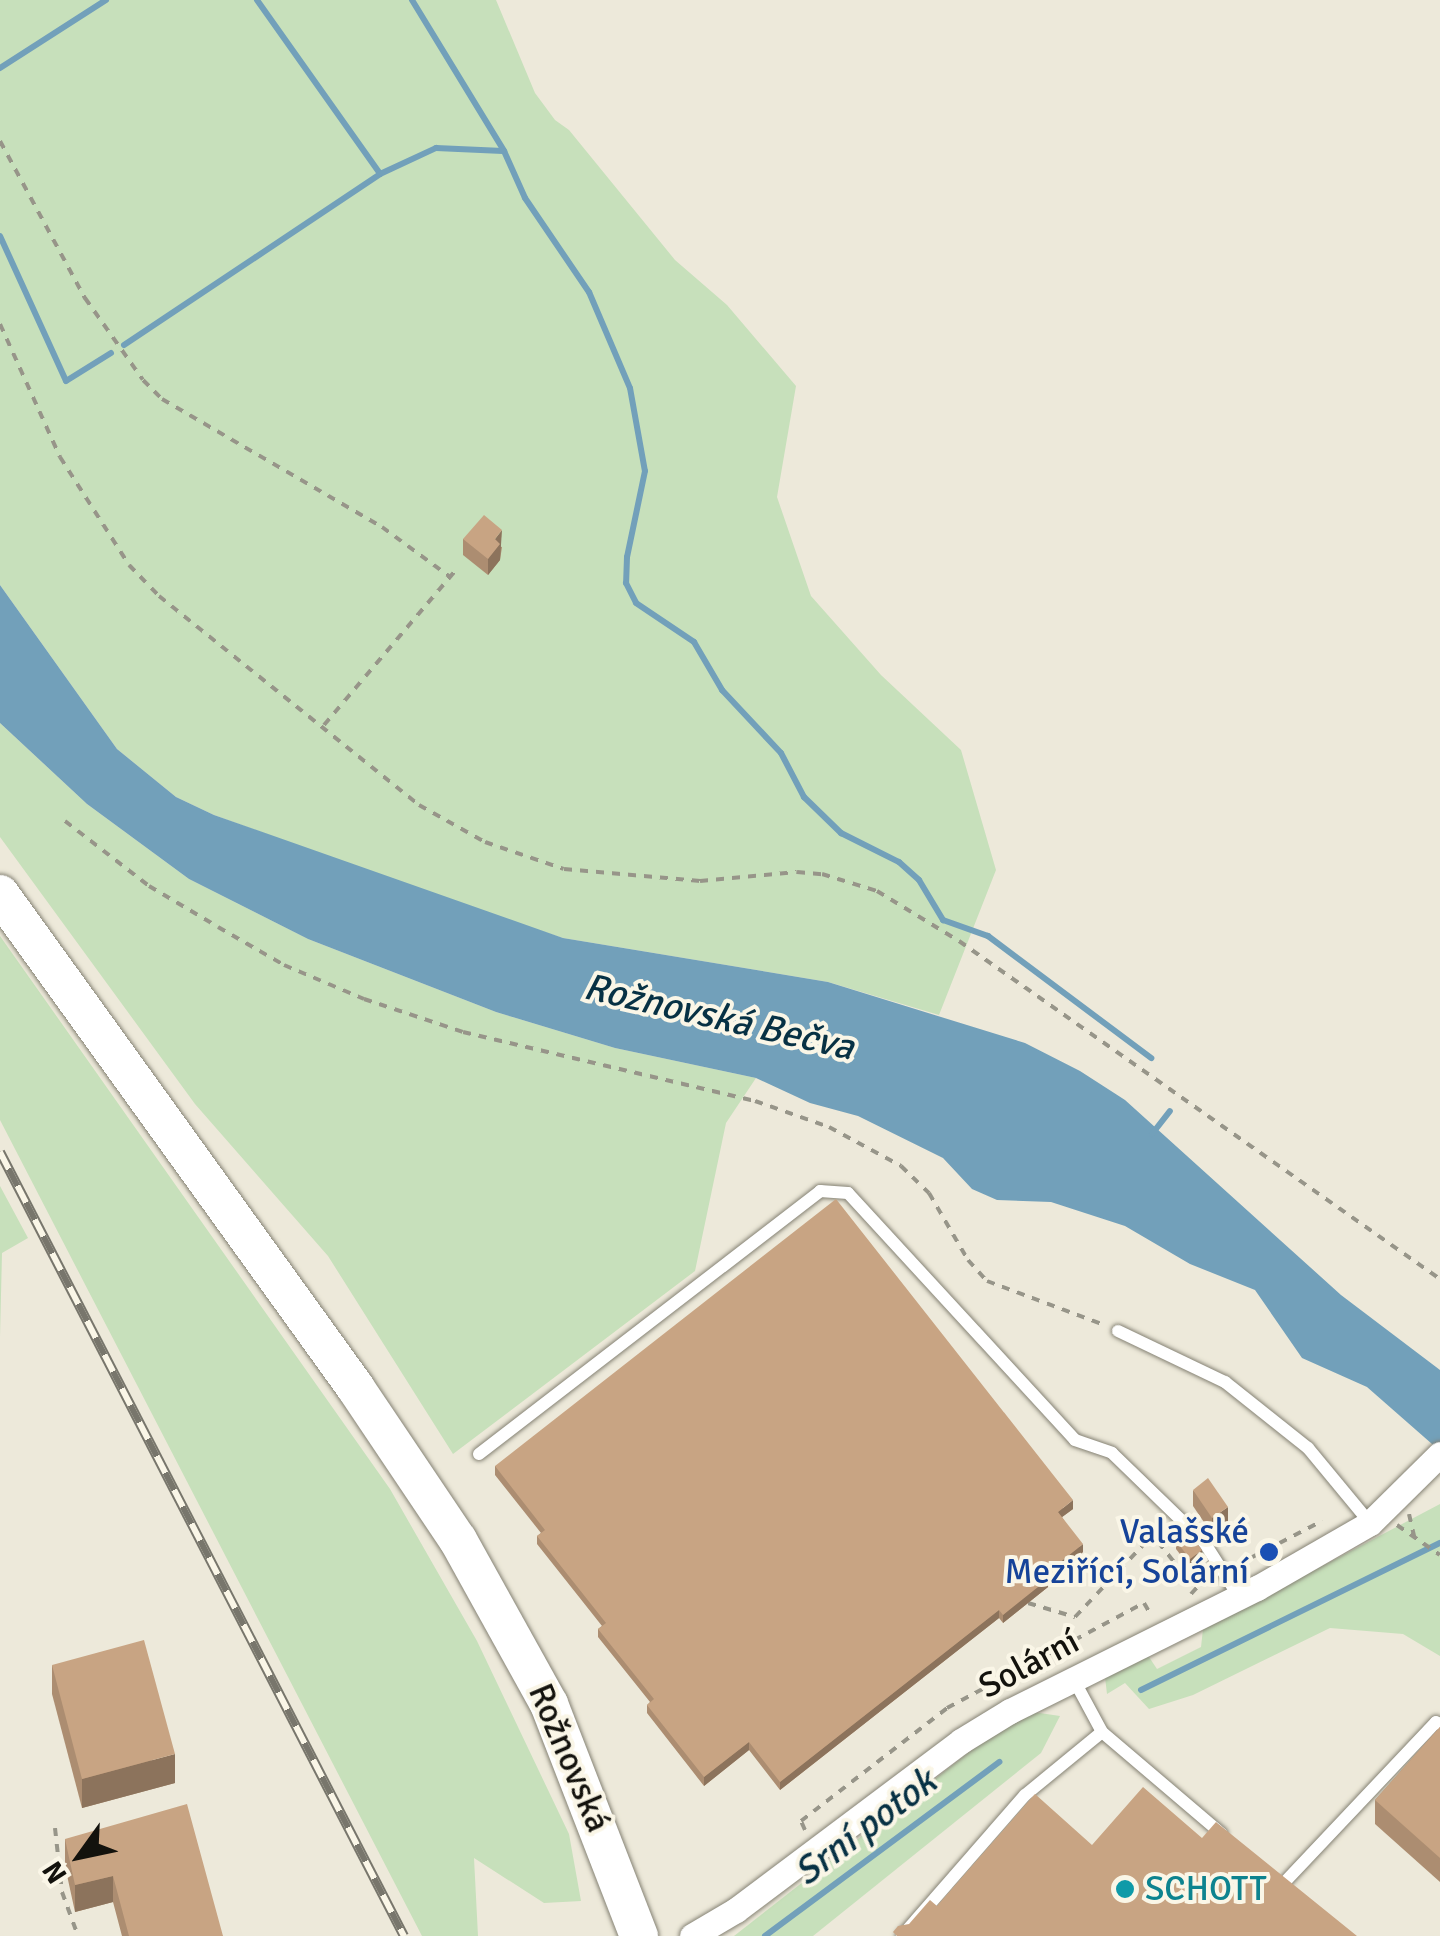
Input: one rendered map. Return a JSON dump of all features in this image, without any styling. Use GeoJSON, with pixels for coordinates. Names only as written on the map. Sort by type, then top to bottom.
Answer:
{"type":"FeatureCollection","features":[{"type":"Feature","properties":{"kind":"main road","name":"Rožnovská"},"geometry":{"type":"LineString","coordinates":[[0,894],[354,1387],[486,1586],[549,1704],[639,1936]]}},
{"type":"Feature","properties":{"kind":"street","name":"Solární"},"geometry":{"type":"LineString","coordinates":[[692,1936],[736,1910],[962,1741],[1370,1524],[1412,1494],[1440,1454]]}},
{"type":"Feature","properties":{"kind":"lane"},"geometry":{"type":"LineString","coordinates":[[479,1454],[820,1191],[848,1193],[1075,1440],[1112,1453],[1204,1542],[1239,1597]]}},
{"type":"Feature","properties":{"kind":"lane"},"geometry":{"type":"LineString","coordinates":[[1118,1331],[1226,1382],[1308,1448],[1370,1524]]}},
{"type":"Feature","properties":{"kind":"lane"},"geometry":{"type":"LineString","coordinates":[[1074,1680],[1102,1732],[1237,1846]]}},
{"type":"Feature","properties":{"kind":"lane"},"geometry":{"type":"LineString","coordinates":[[1282,1884],[1436,1722],[1440,1724]]}},
{"type":"Feature","properties":{"kind":"lane"},"geometry":{"type":"LineString","coordinates":[[902,1936],[1025,1795],[1102,1732]]}},
{"type":"Feature","properties":{"kind":"lane"},"geometry":{"type":"LineString","coordinates":[[1267,1872],[1294,1895]]}},
{"type":"Feature","properties":{"kind":"path"},"geometry":{"type":"LineString","coordinates":[[0,140],[86,298],[143,380],[162,399],[382,527],[450,576]]}},
{"type":"Feature","properties":{"kind":"path"},"geometry":{"type":"LineString","coordinates":[[0,324],[60,457],[129,564],[168,603],[420,805],[527,860],[564,869],[674,880],[822,874],[877,891],[959,941],[1440,1279]]}},
{"type":"Feature","properties":{"kind":"path"},"geometry":{"type":"LineString","coordinates":[[324,726],[455,571]]}},
{"type":"Feature","properties":{"kind":"path"},"geometry":{"type":"LineString","coordinates":[[65,821],[150,886],[218,927],[284,964],[364,998],[462,1032],[755,1100],[830,1127],[902,1166],[930,1193],[968,1260],[988,1280],[1118,1331]]}},
{"type":"Feature","properties":{"kind":"path"},"geometry":{"type":"LineString","coordinates":[[1412,1494],[1416,1540],[1440,1556]]}},
{"type":"Feature","properties":{"kind":"path"},"geometry":{"type":"LineString","coordinates":[[1224,1572],[1328,1519]]}},
{"type":"Feature","properties":{"kind":"path"},"geometry":{"type":"LineString","coordinates":[[1028,1603],[1075,1617],[1143,1545],[1158,1542],[1179,1568],[1187,1563]]}},
{"type":"Feature","properties":{"kind":"path"},"geometry":{"type":"LineString","coordinates":[[55,1828],[62,1892],[78,1936]]}},
{"type":"Feature","properties":{"kind":"green space"},"geometry":{"type":"Polygon","coordinates":[[[0,0],[496,0],[535,93],[555,120],[569,130],[675,260],[727,305],[796,386],[777,497],[811,596],[881,675],[961,750],[996,870],[939,1015],[828,982],[563,938],[214,815],[176,797],[117,749],[0,585],[0,0]]]}},
{"type":"Feature","properties":{"kind":"green space"},"geometry":{"type":"Polygon","coordinates":[[[0,723],[87,804],[189,879],[308,939],[496,1012],[615,1048],[756,1078],[726,1123],[695,1271],[453,1454],[328,1256],[195,1104],[0,837],[0,723]]]}},
{"type":"Feature","properties":{"kind":"green space"},"geometry":{"type":"Polygon","coordinates":[[[0,936],[390,1489],[477,1641],[569,1834],[581,1901],[544,1903],[474,1858],[478,1936],[422,1936],[0,1120],[0,936]]]}},
{"type":"Feature","properties":{"kind":"green space"},"geometry":{"type":"Polygon","coordinates":[[[0,1186],[28,1238],[2,1253],[0,1337],[0,1186]]]}},
{"type":"Feature","properties":{"kind":"green space"},"geometry":{"type":"Polygon","coordinates":[[[1440,1504],[1440,1656],[1403,1634],[1330,1628],[1193,1695],[1149,1709],[1125,1683],[1107,1694],[1105,1677],[1147,1654],[1157,1669],[1201,1647],[1203,1629],[1440,1504]]]}},
{"type":"Feature","properties":{"kind":"green space"},"geometry":{"type":"Polygon","coordinates":[[[1033,1712],[1060,1716],[1041,1753],[813,1936],[734,1936],[977,1746],[1033,1712]]]}},
{"type":"Feature","properties":{"kind":"water","name":"Rožnovská Bečva"},"geometry":{"type":"Polygon","coordinates":[[[0,585],[117,749],[176,797],[214,815],[563,938],[828,982],[1025,1043],[1080,1071],[1125,1100],[1341,1295],[1440,1370],[1440,1451],[1367,1387],[1302,1358],[1255,1290],[1190,1264],[1125,1226],[1051,1202],[997,1200],[972,1189],[943,1158],[858,1116],[810,1103],[756,1078],[615,1048],[496,1012],[308,939],[189,879],[87,804],[0,723],[0,585]]]}},
{"type":"Feature","properties":{"kind":"building"},"geometry":{"type":"Polygon","coordinates":[[[484,515],[502,530],[495,539],[500,544],[488,559],[463,539],[484,515]]]}},
{"type":"Feature","properties":{"kind":"building"},"geometry":{"type":"Polygon","coordinates":[[[836,1199],[1073,1500],[1058,1512],[1083,1544],[1003,1615],[999,1610],[780,1782],[749,1742],[704,1777],[647,1705],[654,1699],[598,1629],[606,1623],[537,1536],[545,1530],[495,1466],[836,1199]]]}},
{"type":"Feature","properties":{"kind":"building"},"geometry":{"type":"Polygon","coordinates":[[[1208,1478],[1228,1507],[1212,1518],[1193,1490],[1208,1478]]]}},
{"type":"Feature","properties":{"kind":"building"},"geometry":{"type":"Polygon","coordinates":[[[1188,1532],[1202,1550],[1190,1559],[1176,1541],[1188,1532]]]}},
{"type":"Feature","properties":{"kind":"building"},"geometry":{"type":"Polygon","coordinates":[[[144,1640],[175,1754],[82,1779],[52,1665],[144,1640]]]}},
{"type":"Feature","properties":{"kind":"building"},"geometry":{"type":"Polygon","coordinates":[[[1440,1727],[1440,1858],[1375,1800],[1440,1727]]]}},
{"type":"Feature","properties":{"kind":"building","name":"SCHOTT"},"geometry":{"type":"Polygon","coordinates":[[[1143,1787],[1202,1838],[1216,1822],[1357,1936],[897,1936],[893,1932],[898,1926],[909,1924],[930,1900],[937,1906],[1035,1794],[1092,1845],[1143,1787]]]}},
{"type":"Feature","properties":{"kind":"building"},"geometry":{"type":"Polygon","coordinates":[[[187,1804],[223,1936],[129,1936],[113,1876],[75,1885],[65,1839],[187,1804]]]}},
{"type":"Feature","properties":{"kind":"waterway"},"geometry":{"type":"LineString","coordinates":[[0,68],[106,0]]}},
{"type":"Feature","properties":{"kind":"waterway"},"geometry":{"type":"LineString","coordinates":[[257,0],[380,174]]}},
{"type":"Feature","properties":{"kind":"waterway"},"geometry":{"type":"LineString","coordinates":[[412,0],[504,151],[525,198],[589,292],[630,388],[645,471],[627,557],[626,583],[636,603],[694,642],[722,690],[781,753],[804,797],[841,833],[899,862],[919,880],[943,920],[988,936],[1151,1058]]}},
{"type":"Feature","properties":{"kind":"waterway"},"geometry":{"type":"LineString","coordinates":[[124,345],[380,174],[436,148],[503,151]]}},
{"type":"Feature","properties":{"kind":"waterway"},"geometry":{"type":"LineString","coordinates":[[0,236],[66,381],[111,353]]}},
{"type":"Feature","properties":{"kind":"waterway"},"geometry":{"type":"LineString","coordinates":[[1152,1134],[1170,1111]]}},
{"type":"Feature","properties":{"kind":"waterway","name":"Srní potok"},"geometry":{"type":"LineString","coordinates":[[1141,1690],[1440,1543]]}},
{"type":"Feature","properties":{"kind":"waterway","name":"Srní potok"},"geometry":{"type":"LineString","coordinates":[[765,1936],[999,1762]]}},
{"type":"Feature","properties":{"kind":"railway"},"geometry":{"type":"LineString","coordinates":[[0,1152],[404,1936]]}},
{"type":"Feature","properties":{"kind":"place","name":"Valašské Meziřící, Solární"},"geometry":{"type":"Point","coordinates":[1269,1552]}},
{"type":"Feature","properties":{"kind":"place","name":"SCHOTT"},"geometry":{"type":"Point","coordinates":[1125,1889]}}]}
